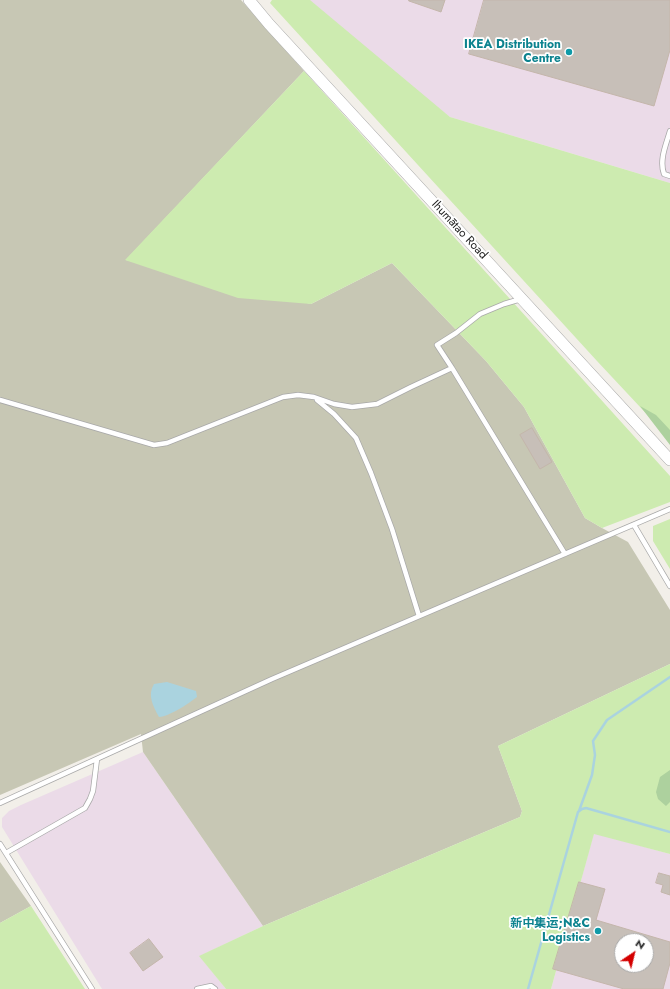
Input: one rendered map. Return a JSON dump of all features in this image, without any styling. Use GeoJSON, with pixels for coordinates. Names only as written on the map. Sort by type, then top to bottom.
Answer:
{"type":"FeatureCollection","features":[{"type":"Feature","properties":{"kind":"street","name":"Ihumātao Road"},"geometry":{"type":"LineString","coordinates":[[249,0],[269,24],[670,460]]}},
{"type":"Feature","properties":{"kind":"lane"},"geometry":{"type":"LineString","coordinates":[[670,131],[662,160],[662,168],[664,174],[670,176]]}},
{"type":"Feature","properties":{"kind":"lane"},"geometry":{"type":"LineString","coordinates":[[522,298],[480,314],[456,334],[437,346],[452,368],[565,554]]}},
{"type":"Feature","properties":{"kind":"lane"},"geometry":{"type":"LineString","coordinates":[[0,400],[154,444],[167,443],[283,397],[298,395],[314,397],[352,408],[377,404],[452,368]]}},
{"type":"Feature","properties":{"kind":"lane"},"geometry":{"type":"LineString","coordinates":[[314,397],[334,414],[356,438],[372,472],[392,529],[419,616]]}},
{"type":"Feature","properties":{"kind":"lane"},"geometry":{"type":"LineString","coordinates":[[0,803],[272,679],[670,509]]}},
{"type":"Feature","properties":{"kind":"lane"},"geometry":{"type":"LineString","coordinates":[[634,525],[670,586]]}},
{"type":"Feature","properties":{"kind":"lane"},"geometry":{"type":"LineString","coordinates":[[6,853],[84,808],[93,791],[97,759]]}},
{"type":"Feature","properties":{"kind":"lane"},"geometry":{"type":"LineString","coordinates":[[0,844],[92,989]]}},
{"type":"Feature","properties":{"kind":"lane"},"geometry":{"type":"LineString","coordinates":[[197,989],[211,986],[215,989]]}},
{"type":"Feature","properties":{"kind":"shaded area"},"geometry":{"type":"Polygon","coordinates":[[[0,0],[241,0],[304,71],[126,260],[311,304],[392,263],[486,361],[524,407],[585,518],[628,542],[670,610],[670,664],[498,746],[522,811],[520,817],[263,926],[143,752],[141,734],[0,795],[0,0]]]}},
{"type":"Feature","properties":{"kind":"shaded area"},"geometry":{"type":"Polygon","coordinates":[[[309,0],[670,0],[670,183],[450,117],[418,93],[309,0]]]}},
{"type":"Feature","properties":{"kind":"shaded area"},"geometry":{"type":"Polygon","coordinates":[[[143,752],[263,926],[200,956],[226,989],[102,989],[2,827],[2,818],[9,811],[143,752]]]}},
{"type":"Feature","properties":{"kind":"shaded area"},"geometry":{"type":"Polygon","coordinates":[[[594,833],[670,854],[670,989],[551,989],[594,833]]]}},
{"type":"Feature","properties":{"kind":"shaded area"},"geometry":{"type":"Polygon","coordinates":[[[0,862],[31,906],[0,923],[0,862]]]}},
{"type":"Feature","properties":{"kind":"green space"},"geometry":{"type":"Polygon","coordinates":[[[272,0],[310,0],[450,117],[670,183],[670,439],[270,3],[272,0]]]}},
{"type":"Feature","properties":{"kind":"green space"},"geometry":{"type":"Polygon","coordinates":[[[304,71],[670,476],[670,502],[602,528],[585,518],[524,407],[486,361],[392,263],[311,304],[238,298],[125,260],[304,71]]]}},
{"type":"Feature","properties":{"kind":"green space"},"geometry":{"type":"Polygon","coordinates":[[[640,406],[656,415],[670,430],[670,445],[640,406]]]}},
{"type":"Feature","properties":{"kind":"green space"},"geometry":{"type":"Polygon","coordinates":[[[670,519],[670,569],[653,541],[653,526],[670,519]]]}},
{"type":"Feature","properties":{"kind":"green space"},"geometry":{"type":"Polygon","coordinates":[[[670,664],[670,854],[594,834],[551,989],[226,989],[199,956],[263,926],[520,817],[522,811],[498,746],[670,664]]]}},
{"type":"Feature","properties":{"kind":"green space"},"geometry":{"type":"Polygon","coordinates":[[[670,770],[670,802],[666,806],[658,799],[656,792],[660,777],[670,770]]]}},
{"type":"Feature","properties":{"kind":"green space"},"geometry":{"type":"Polygon","coordinates":[[[31,906],[85,989],[0,989],[0,923],[31,906]]]}},
{"type":"Feature","properties":{"kind":"water"},"geometry":{"type":"Polygon","coordinates":[[[167,682],[196,691],[197,697],[173,712],[159,717],[153,705],[151,692],[154,684],[167,682]]]}},
{"type":"Feature","properties":{"kind":"building"},"geometry":{"type":"Polygon","coordinates":[[[409,0],[445,0],[441,12],[409,0]]]}},
{"type":"Feature","properties":{"kind":"building","name":"IKEA Distribution Centre"},"geometry":{"type":"Polygon","coordinates":[[[484,0],[670,0],[670,50],[654,106],[469,54],[484,0]]]}},
{"type":"Feature","properties":{"kind":"building"},"geometry":{"type":"Polygon","coordinates":[[[532,428],[552,462],[540,469],[520,435],[532,428]]]}},
{"type":"Feature","properties":{"kind":"building"},"geometry":{"type":"Polygon","coordinates":[[[659,873],[670,876],[670,895],[661,892],[663,885],[656,883],[659,873]]]}},
{"type":"Feature","properties":{"kind":"building","name":"新中集运;N&C Logistics"},"geometry":{"type":"Polygon","coordinates":[[[579,882],[605,889],[596,920],[640,933],[614,933],[614,973],[654,973],[654,937],[670,942],[670,963],[663,989],[624,989],[553,969],[579,882]]]}},
{"type":"Feature","properties":{"kind":"building"},"geometry":{"type":"Polygon","coordinates":[[[149,939],[163,957],[143,971],[130,953],[149,939]]]}},
{"type":"Feature","properties":{"kind":"waterway"},"geometry":{"type":"LineString","coordinates":[[579,811],[592,775],[595,755],[593,741],[607,720],[670,677]]}},
{"type":"Feature","properties":{"kind":"waterway"},"geometry":{"type":"LineString","coordinates":[[528,989],[578,812],[586,808],[670,832]]}},
{"type":"Feature","properties":{"kind":"place","name":"IKEA Distribution Centre"},"geometry":{"type":"Point","coordinates":[569,52]}},
{"type":"Feature","properties":{"kind":"place","name":"新中集运;N&C Logistics"},"geometry":{"type":"Point","coordinates":[598,931]}}]}
